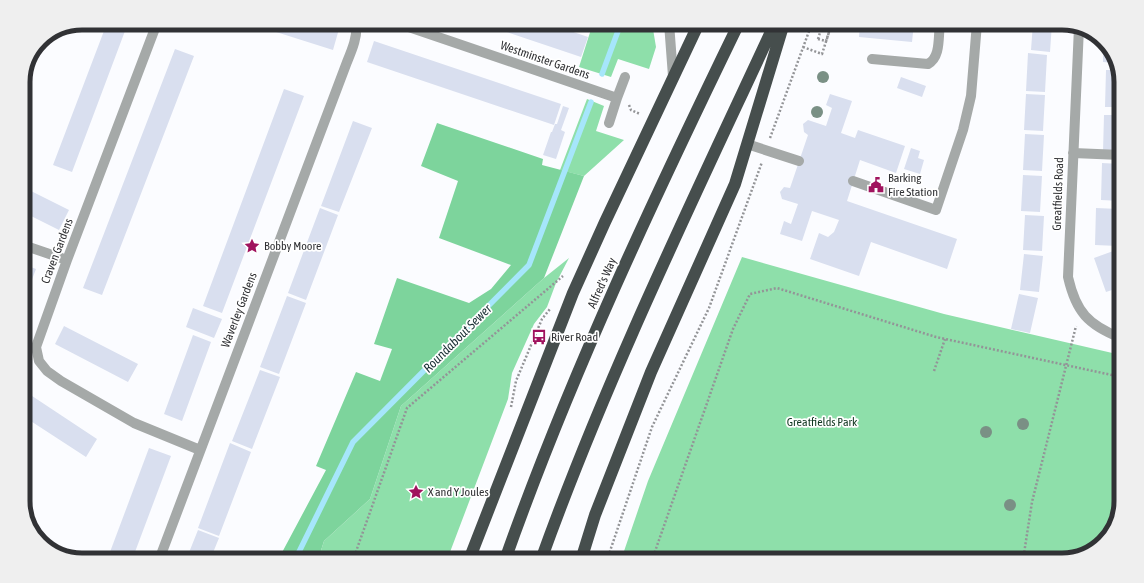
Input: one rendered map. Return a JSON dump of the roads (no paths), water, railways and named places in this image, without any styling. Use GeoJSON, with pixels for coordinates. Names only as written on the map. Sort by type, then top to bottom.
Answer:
{"type":"FeatureCollection","features":[{"type":"Feature","properties":{"kind":"highway"},"geometry":{"type":"LineString","coordinates":[[473,553],[573,293],[696,30]]}},
{"type":"Feature","properties":{"kind":"highway","name":"Alfred's Way"},"geometry":{"type":"LineString","coordinates":[[508,553],[580,368],[681,142],[736,30]]}},
{"type":"Feature","properties":{"kind":"highway"},"geometry":{"type":"LineString","coordinates":[[544,553],[579,461],[649,295],[772,30]]}},
{"type":"Feature","properties":{"kind":"highway"},"geometry":{"type":"LineString","coordinates":[[583,553],[595,515],[651,372],[734,184],[782,30]]}},
{"type":"Feature","properties":{"kind":"street","name":"Craven Gardens"},"geometry":{"type":"LineString","coordinates":[[154,30],[67,260],[36,347],[43,366],[47,371],[61,381],[134,423],[200,450]]}},
{"type":"Feature","properties":{"kind":"street","name":"Waverley Gardens"},"geometry":{"type":"LineString","coordinates":[[162,553],[355,41],[357,30]]}},
{"type":"Feature","properties":{"kind":"street","name":"Westminster Gardens"},"geometry":{"type":"LineString","coordinates":[[418,30],[617,98]]}},
{"type":"Feature","properties":{"kind":"street"},"geometry":{"type":"LineString","coordinates":[[670,30],[673,76]]}},
{"type":"Feature","properties":{"kind":"street"},"geometry":{"type":"LineString","coordinates":[[872,59],[928,64],[934,61],[937,55],[939,30]]}},
{"type":"Feature","properties":{"kind":"street"},"geometry":{"type":"LineString","coordinates":[[853,181],[936,210],[964,130],[971,96],[976,30]]}},
{"type":"Feature","properties":{"kind":"street","name":"Greatfields Road"},"geometry":{"type":"LineString","coordinates":[[1079,33],[1068,277],[1072,296],[1080,310],[1103,330],[1114,335]]}},
{"type":"Feature","properties":{"kind":"street"},"geometry":{"type":"LineString","coordinates":[[609,123],[625,77]]}},
{"type":"Feature","properties":{"kind":"street"},"geometry":{"type":"LineString","coordinates":[[747,144],[799,161]]}},
{"type":"Feature","properties":{"kind":"street"},"geometry":{"type":"LineString","coordinates":[[1073,153],[1114,155]]}},
{"type":"Feature","properties":{"kind":"street"},"geometry":{"type":"LineString","coordinates":[[30,247],[67,260]]}},
{"type":"Feature","properties":{"kind":"waterway","name":"Roundabout Sewer"},"geometry":{"type":"LineString","coordinates":[[602,74],[618,30]]}},
{"type":"Feature","properties":{"kind":"waterway","name":"Roundabout Sewer"},"geometry":{"type":"LineString","coordinates":[[298,553],[353,442],[529,265],[591,102]]}},
{"type":"Feature","properties":{"kind":"place","name":"Barking Fire Station"},"geometry":{"type":"Point","coordinates":[876,185]}},
{"type":"Feature","properties":{"kind":"place","name":"Bobby Moore"},"geometry":{"type":"Point","coordinates":[252,246]}},
{"type":"Feature","properties":{"kind":"place","name":"River Road"},"geometry":{"type":"Point","coordinates":[539,337]}},
{"type":"Feature","properties":{"kind":"place","name":"X and Y Joules"},"geometry":{"type":"Point","coordinates":[416,492]}},
{"type":"Feature","properties":{"kind":"park label","name":"Greatfields Park"},"geometry":{"type":"Point","coordinates":[822,422]}}]}
